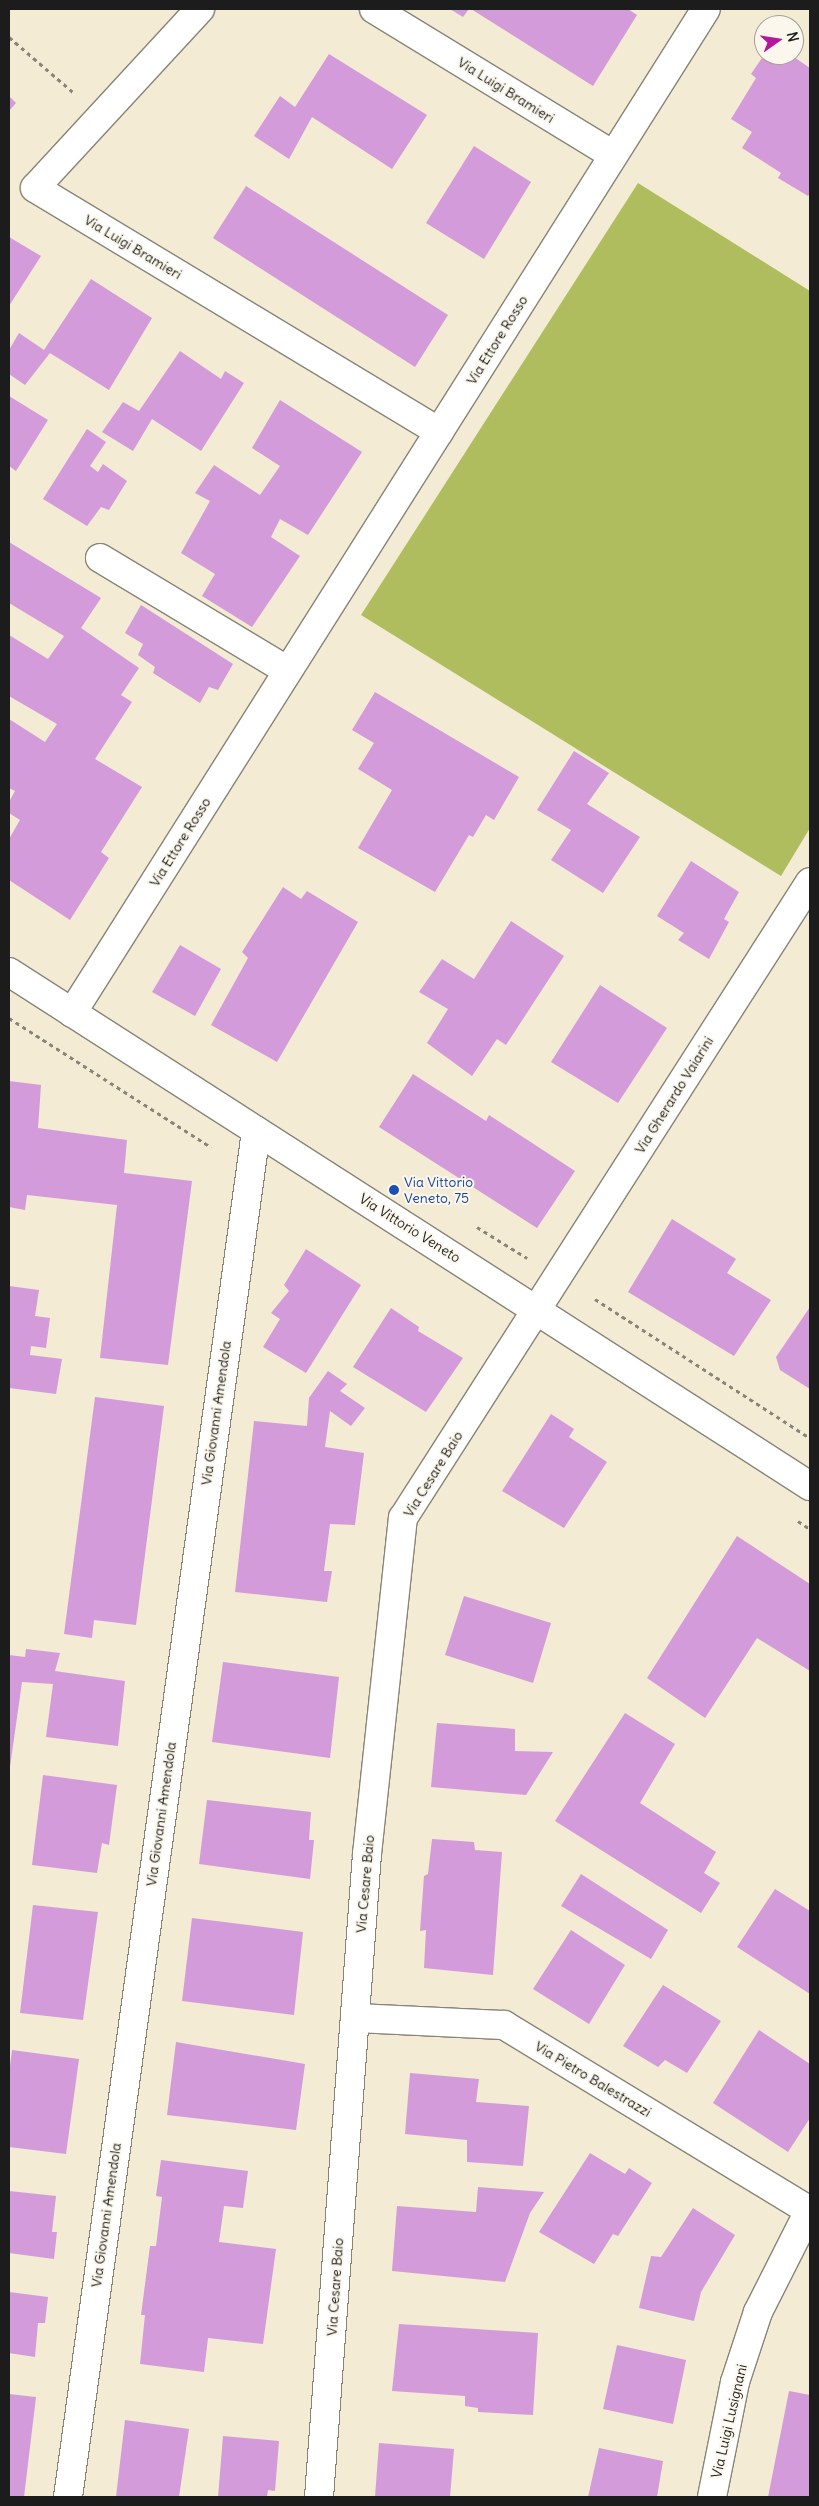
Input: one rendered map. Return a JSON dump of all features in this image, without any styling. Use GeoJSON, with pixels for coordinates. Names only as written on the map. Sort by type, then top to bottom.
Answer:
{"type":"FeatureCollection","features":[{"type":"Feature","properties":{"kind":"street","name":"Via Luigi Bramieri"},"geometry":{"type":"LineString","coordinates":[[200,9],[35,188],[439,432]]}},
{"type":"Feature","properties":{"kind":"street","name":"Via Luigi Bramieri"},"geometry":{"type":"LineString","coordinates":[[374,9],[613,156]]}},
{"type":"Feature","properties":{"kind":"street","name":"Via Ettore Rosso"},"geometry":{"type":"LineString","coordinates":[[72,1013],[706,9]]}},
{"type":"Feature","properties":{"kind":"street"},"geometry":{"type":"LineString","coordinates":[[100,558],[288,671]]}},
{"type":"Feature","properties":{"kind":"street","name":"Via Gherardo Vaiarini"},"geometry":{"type":"LineString","coordinates":[[538,1310],[810,882]]}},
{"type":"Feature","properties":{"kind":"street","name":"Via Vittorio Veneto"},"geometry":{"type":"LineString","coordinates":[[9,972],[810,1486]]}},
{"type":"Feature","properties":{"kind":"street","name":"Via Giovanni Amendola"},"geometry":{"type":"LineString","coordinates":[[68,2497],[256,1131]]}},
{"type":"Feature","properties":{"kind":"street","name":"Via Cesare Baio"},"geometry":{"type":"LineString","coordinates":[[319,2497],[367,1854],[403,1518],[538,1310]]}},
{"type":"Feature","properties":{"kind":"street","name":"Via Pietro Balestrazzi"},"geometry":{"type":"LineString","coordinates":[[355,2018],[504,2025],[810,2210]]}},
{"type":"Feature","properties":{"kind":"street","name":"Via Luigi Lusignani"},"geometry":{"type":"LineString","coordinates":[[712,2497],[735,2382],[758,2312],[810,2210]]}},
{"type":"Feature","properties":{"kind":"path"},"geometry":{"type":"LineString","coordinates":[[9,37],[101,116]]}},
{"type":"Feature","properties":{"kind":"path"},"geometry":{"type":"LineString","coordinates":[[9,1018],[216,1150]]}},
{"type":"Feature","properties":{"kind":"path"},"geometry":{"type":"LineString","coordinates":[[595,1299],[810,1438]]}},
{"type":"Feature","properties":{"kind":"green space"},"geometry":{"type":"Polygon","coordinates":[[[638,183],[810,291],[810,828],[781,876],[361,615],[638,183]]]}},
{"type":"Feature","properties":{"kind":"building"},"geometry":{"type":"Polygon","coordinates":[[[450,9],[469,9],[463,17],[450,9]]]}},
{"type":"Feature","properties":{"kind":"building"},"geometry":{"type":"Polygon","coordinates":[[[471,9],[628,9],[637,15],[593,86],[471,9]]]}},
{"type":"Feature","properties":{"kind":"building"},"geometry":{"type":"Polygon","coordinates":[[[329,54],[427,115],[392,169],[312,117],[289,159],[254,136],[280,96],[295,107],[329,54]]]}},
{"type":"Feature","properties":{"kind":"building"},"geometry":{"type":"Polygon","coordinates":[[[804,64],[810,68],[810,193],[808,196],[778,178],[781,173],[742,148],[752,132],[731,119],[756,78],[751,74],[757,65],[804,64]]]}},
{"type":"Feature","properties":{"kind":"building"},"geometry":{"type":"Polygon","coordinates":[[[9,96],[16,103],[9,111],[9,96]]]}},
{"type":"Feature","properties":{"kind":"building"},"geometry":{"type":"Polygon","coordinates":[[[474,146],[531,182],[484,259],[426,223],[474,146]]]}},
{"type":"Feature","properties":{"kind":"building"},"geometry":{"type":"Polygon","coordinates":[[[246,186],[448,315],[415,367],[213,238],[246,186]]]}},
{"type":"Feature","properties":{"kind":"building"},"geometry":{"type":"Polygon","coordinates":[[[9,237],[41,256],[9,306],[9,237]]]}},
{"type":"Feature","properties":{"kind":"building"},"geometry":{"type":"Polygon","coordinates":[[[91,279],[152,318],[109,390],[50,353],[25,385],[9,374],[9,350],[19,333],[44,350],[91,279]]]}},
{"type":"Feature","properties":{"kind":"building"},"geometry":{"type":"Polygon","coordinates":[[[180,351],[221,379],[225,371],[244,383],[201,451],[152,419],[133,451],[102,432],[123,402],[139,411],[180,351]]]}},
{"type":"Feature","properties":{"kind":"building"},"geometry":{"type":"Polygon","coordinates":[[[9,396],[48,420],[16,471],[9,466],[9,396]]]}},
{"type":"Feature","properties":{"kind":"building"},"geometry":{"type":"Polygon","coordinates":[[[280,400],[362,452],[308,535],[280,519],[271,537],[300,556],[252,627],[202,596],[215,574],[181,553],[210,501],[195,493],[214,465],[260,495],[280,466],[252,448],[280,400]]]}},
{"type":"Feature","properties":{"kind":"building"},"geometry":{"type":"Polygon","coordinates":[[[87,429],[106,442],[90,466],[98,472],[103,464],[127,481],[109,510],[101,507],[87,526],[43,499],[87,429]]]}},
{"type":"Feature","properties":{"kind":"building"},"geometry":{"type":"Polygon","coordinates":[[[9,542],[101,598],[81,628],[139,668],[121,695],[132,702],[95,759],[142,787],[101,852],[109,858],[70,920],[9,880],[9,839],[20,820],[9,813],[9,802],[15,791],[9,788],[9,719],[45,742],[57,724],[9,696],[9,635],[48,659],[64,636],[9,603],[9,542]]]}},
{"type":"Feature","properties":{"kind":"building"},"geometry":{"type":"Polygon","coordinates":[[[141,605],[233,664],[218,690],[209,687],[200,703],[153,673],[155,667],[138,655],[143,644],[125,633],[141,605]]]}},
{"type":"Feature","properties":{"kind":"building"},"geometry":{"type":"Polygon","coordinates":[[[375,692],[519,777],[494,820],[486,815],[473,837],[469,835],[435,892],[358,848],[392,790],[358,769],[374,743],[352,730],[375,692]]]}},
{"type":"Feature","properties":{"kind":"building"},"geometry":{"type":"Polygon","coordinates":[[[574,751],[609,773],[587,804],[640,837],[603,893],[551,860],[571,830],[537,810],[574,751]]]}},
{"type":"Feature","properties":{"kind":"building"},"geometry":{"type":"Polygon","coordinates":[[[691,861],[739,892],[724,919],[729,922],[709,959],[678,940],[684,933],[657,916],[691,861]]]}},
{"type":"Feature","properties":{"kind":"building"},"geometry":{"type":"Polygon","coordinates":[[[283,887],[301,899],[307,891],[358,922],[277,1062],[211,1025],[248,958],[242,952],[283,887]]]}},
{"type":"Feature","properties":{"kind":"building"},"geometry":{"type":"Polygon","coordinates":[[[511,921],[564,956],[506,1045],[497,1039],[472,1076],[427,1043],[448,1009],[419,992],[442,959],[474,979],[511,921]]]}},
{"type":"Feature","properties":{"kind":"building"},"geometry":{"type":"Polygon","coordinates":[[[180,945],[221,969],[195,1016],[152,992],[180,945]]]}},
{"type":"Feature","properties":{"kind":"building"},"geometry":{"type":"Polygon","coordinates":[[[600,985],[667,1028],[618,1103],[551,1062],[600,985]]]}},
{"type":"Feature","properties":{"kind":"building"},"geometry":{"type":"Polygon","coordinates":[[[413,1074],[486,1121],[489,1115],[575,1171],[537,1228],[379,1127],[413,1074]]]}},
{"type":"Feature","properties":{"kind":"building"},"geometry":{"type":"Polygon","coordinates":[[[9,1081],[41,1085],[38,1128],[127,1140],[124,1173],[192,1181],[168,1365],[100,1358],[117,1205],[27,1195],[25,1210],[9,1207],[9,1081]]]}},
{"type":"Feature","properties":{"kind":"building"},"geometry":{"type":"Polygon","coordinates":[[[672,1219],[736,1259],[727,1273],[771,1300],[734,1356],[628,1292],[672,1219]]]}},
{"type":"Feature","properties":{"kind":"building"},"geometry":{"type":"Polygon","coordinates":[[[306,1249],[361,1285],[306,1373],[263,1347],[280,1319],[271,1313],[289,1291],[284,1285],[306,1249]]]}},
{"type":"Feature","properties":{"kind":"building"},"geometry":{"type":"Polygon","coordinates":[[[9,1286],[39,1290],[35,1316],[50,1318],[46,1348],[31,1346],[30,1355],[62,1359],[56,1394],[9,1388],[9,1286]]]}},
{"type":"Feature","properties":{"kind":"building"},"geometry":{"type":"Polygon","coordinates":[[[810,1307],[810,1389],[780,1370],[776,1357],[810,1307]]]}},
{"type":"Feature","properties":{"kind":"building"},"geometry":{"type":"Polygon","coordinates":[[[391,1308],[419,1327],[418,1331],[463,1358],[426,1412],[353,1367],[391,1308]]]}},
{"type":"Feature","properties":{"kind":"building"},"geometry":{"type":"Polygon","coordinates":[[[328,1371],[347,1384],[340,1391],[365,1408],[351,1426],[330,1411],[325,1447],[364,1453],[355,1525],[330,1524],[324,1571],[332,1571],[327,1602],[235,1592],[254,1421],[307,1426],[309,1398],[328,1371]]]}},
{"type":"Feature","properties":{"kind":"building"},"geometry":{"type":"Polygon","coordinates":[[[95,1397],[164,1406],[136,1625],[94,1620],[92,1638],[64,1634],[95,1397]]]}},
{"type":"Feature","properties":{"kind":"building"},"geometry":{"type":"Polygon","coordinates":[[[551,1414],[574,1429],[569,1437],[607,1462],[564,1528],[502,1491],[551,1414]]]}},
{"type":"Feature","properties":{"kind":"building"},"geometry":{"type":"Polygon","coordinates":[[[737,1536],[810,1584],[810,1671],[757,1638],[705,1718],[647,1678],[737,1536]]]}},
{"type":"Feature","properties":{"kind":"building"},"geometry":{"type":"Polygon","coordinates":[[[464,1596],[551,1623],[533,1683],[445,1655],[464,1596]]]}},
{"type":"Feature","properties":{"kind":"building"},"geometry":{"type":"Polygon","coordinates":[[[26,1649],[60,1653],[55,1671],[125,1681],[118,1746],[46,1737],[53,1684],[22,1682],[9,1774],[9,1655],[25,1657],[26,1649]]]}},
{"type":"Feature","properties":{"kind":"building"},"geometry":{"type":"Polygon","coordinates":[[[223,1662],[339,1677],[330,1758],[212,1742],[223,1662]]]}},
{"type":"Feature","properties":{"kind":"building"},"geometry":{"type":"Polygon","coordinates":[[[625,1713],[675,1744],[640,1803],[716,1852],[704,1873],[720,1883],[701,1913],[555,1821],[625,1713]]]}},
{"type":"Feature","properties":{"kind":"building"},"geometry":{"type":"Polygon","coordinates":[[[437,1723],[515,1729],[515,1751],[553,1752],[526,1795],[431,1787],[437,1723]]]}},
{"type":"Feature","properties":{"kind":"building"},"geometry":{"type":"Polygon","coordinates":[[[43,1775],[117,1785],[109,1845],[102,1843],[97,1873],[32,1865],[43,1775]]]}},
{"type":"Feature","properties":{"kind":"building"},"geometry":{"type":"Polygon","coordinates":[[[207,1800],[311,1812],[309,1840],[314,1840],[310,1879],[199,1864],[207,1800]]]}},
{"type":"Feature","properties":{"kind":"building"},"geometry":{"type":"Polygon","coordinates":[[[432,1839],[474,1842],[475,1850],[502,1852],[493,1975],[424,1968],[426,1930],[420,1931],[424,1876],[428,1874],[432,1839]]]}},
{"type":"Feature","properties":{"kind":"building"},"geometry":{"type":"Polygon","coordinates":[[[581,1874],[668,1930],[651,1959],[561,1906],[581,1874]]]}},
{"type":"Feature","properties":{"kind":"building"},"geometry":{"type":"Polygon","coordinates":[[[775,1889],[810,1911],[810,1994],[737,1947],[775,1889]]]}},
{"type":"Feature","properties":{"kind":"building"},"geometry":{"type":"Polygon","coordinates":[[[33,1905],[98,1912],[83,2020],[20,2013],[33,1905]]]}},
{"type":"Feature","properties":{"kind":"building"},"geometry":{"type":"Polygon","coordinates":[[[192,1918],[303,1932],[294,2015],[182,2001],[192,1918]]]}},
{"type":"Feature","properties":{"kind":"building"},"geometry":{"type":"Polygon","coordinates":[[[571,1930],[625,1965],[589,2024],[533,1989],[571,1930]]]}},
{"type":"Feature","properties":{"kind":"building"},"geometry":{"type":"Polygon","coordinates":[[[663,1985],[721,2021],[687,2073],[665,2060],[658,2067],[623,2046],[663,1985]]]}},
{"type":"Feature","properties":{"kind":"building"},"geometry":{"type":"Polygon","coordinates":[[[759,2030],[810,2064],[810,2118],[788,2152],[713,2103],[759,2030]]]}},
{"type":"Feature","properties":{"kind":"building"},"geometry":{"type":"Polygon","coordinates":[[[176,2042],[305,2064],[296,2130],[167,2115],[176,2042]]]}},
{"type":"Feature","properties":{"kind":"building"},"geometry":{"type":"Polygon","coordinates":[[[12,2050],[79,2059],[66,2154],[9,2147],[9,2074],[12,2050]]]}},
{"type":"Feature","properties":{"kind":"building"},"geometry":{"type":"Polygon","coordinates":[[[410,2073],[479,2079],[476,2102],[529,2106],[523,2166],[467,2162],[467,2140],[405,2134],[410,2073]]]}},
{"type":"Feature","properties":{"kind":"building"},"geometry":{"type":"Polygon","coordinates":[[[590,2153],[625,2174],[629,2168],[652,2183],[618,2236],[613,2234],[594,2264],[539,2232],[590,2153]]]}},
{"type":"Feature","properties":{"kind":"building"},"geometry":{"type":"Polygon","coordinates":[[[161,2160],[248,2171],[243,2208],[224,2206],[219,2242],[276,2249],[263,2344],[208,2338],[204,2372],[140,2364],[145,2315],[141,2315],[150,2246],[156,2246],[162,2197],[156,2196],[161,2160]]]}},
{"type":"Feature","properties":{"kind":"building"},"geometry":{"type":"Polygon","coordinates":[[[478,2187],[544,2192],[530,2213],[505,2282],[392,2271],[397,2206],[476,2212],[478,2187]]]}},
{"type":"Feature","properties":{"kind":"building"},"geometry":{"type":"Polygon","coordinates":[[[9,2191],[56,2196],[52,2232],[57,2232],[54,2259],[9,2253],[9,2191]]]}},
{"type":"Feature","properties":{"kind":"building"},"geometry":{"type":"Polygon","coordinates":[[[693,2208],[735,2235],[701,2292],[694,2321],[639,2308],[651,2256],[661,2257],[693,2208]]]}},
{"type":"Feature","properties":{"kind":"building"},"geometry":{"type":"Polygon","coordinates":[[[9,2292],[48,2297],[45,2323],[38,2323],[35,2357],[9,2353],[9,2292]]]}},
{"type":"Feature","properties":{"kind":"building"},"geometry":{"type":"Polygon","coordinates":[[[399,2324],[538,2333],[533,2415],[478,2412],[478,2408],[465,2406],[465,2396],[392,2391],[399,2324]]]}},
{"type":"Feature","properties":{"kind":"building"},"geometry":{"type":"Polygon","coordinates":[[[617,2345],[686,2360],[673,2424],[603,2409],[617,2345]]]}},
{"type":"Feature","properties":{"kind":"building"},"geometry":{"type":"Polygon","coordinates":[[[789,2391],[810,2395],[810,2497],[768,2497],[789,2391]]]}},
{"type":"Feature","properties":{"kind":"building"},"geometry":{"type":"Polygon","coordinates":[[[9,2394],[36,2397],[24,2497],[9,2497],[9,2394]]]}},
{"type":"Feature","properties":{"kind":"building"},"geometry":{"type":"Polygon","coordinates":[[[125,2420],[189,2429],[179,2497],[116,2497],[125,2420]]]}},
{"type":"Feature","properties":{"kind":"building"},"geometry":{"type":"Polygon","coordinates":[[[223,2436],[279,2441],[275,2491],[268,2490],[267,2497],[218,2497],[223,2436]]]}},
{"type":"Feature","properties":{"kind":"building"},"geometry":{"type":"Polygon","coordinates":[[[379,2443],[454,2449],[450,2497],[375,2497],[379,2443]]]}},
{"type":"Feature","properties":{"kind":"building"},"geometry":{"type":"Polygon","coordinates":[[[599,2448],[663,2461],[657,2497],[588,2497],[599,2448]]]}},
{"type":"Feature","properties":{"kind":"place","name":"Via Vittorio Veneto, 75"},"geometry":{"type":"Point","coordinates":[394,1190]}}]}
